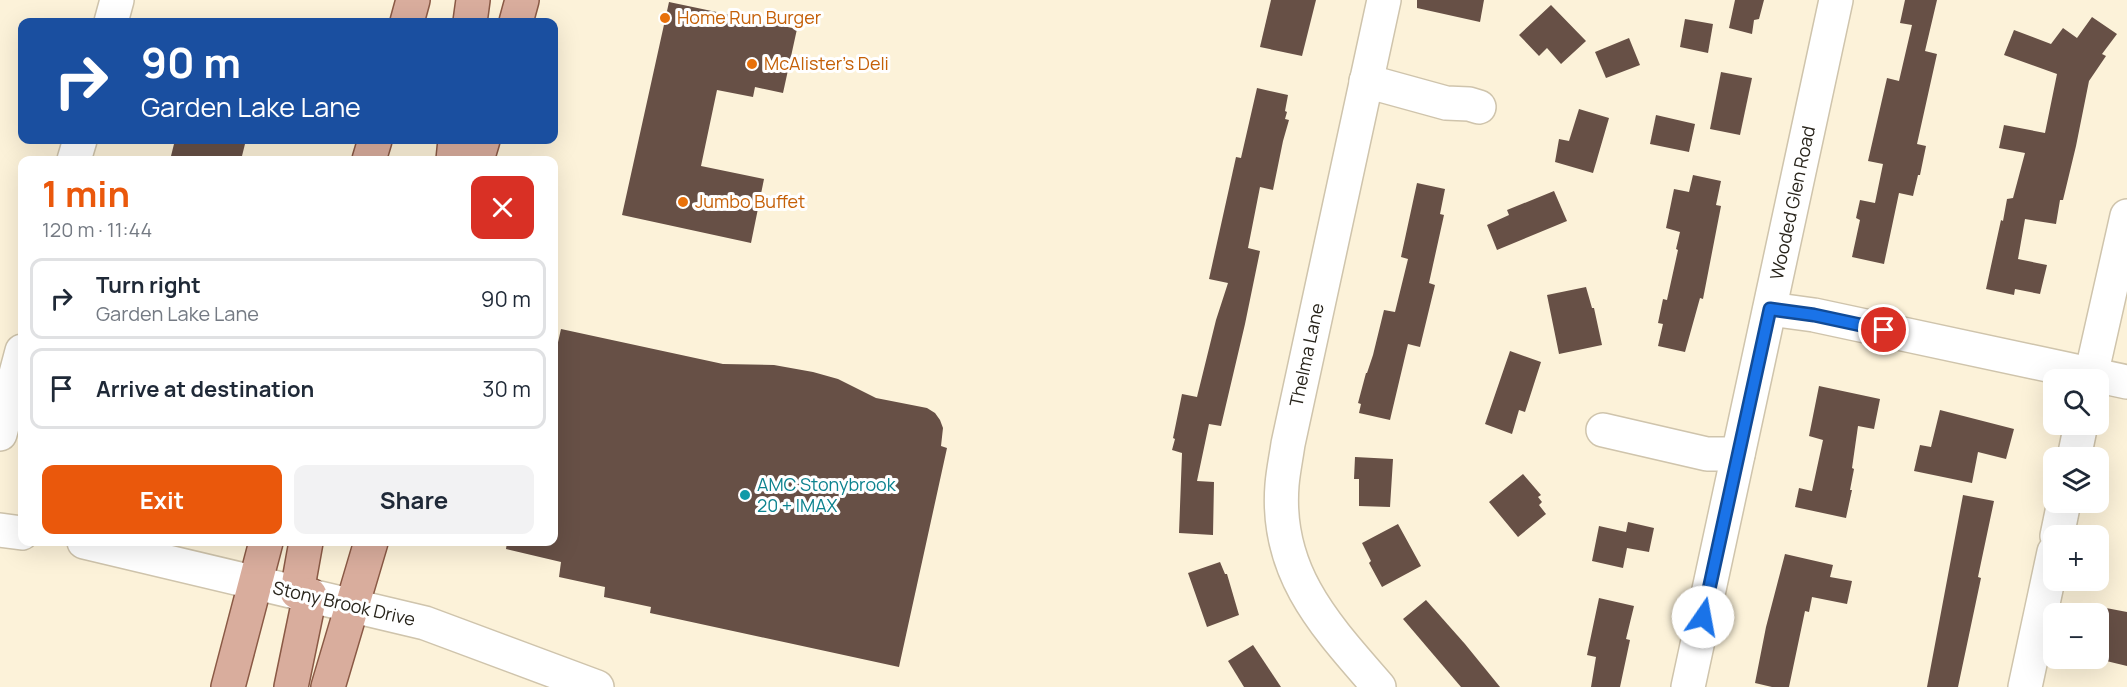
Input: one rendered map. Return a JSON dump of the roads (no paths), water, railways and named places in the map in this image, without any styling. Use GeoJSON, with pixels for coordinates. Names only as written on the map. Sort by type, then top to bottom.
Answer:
{"type":"FeatureCollection","features":[{"type":"Feature","properties":{"kind":"main road"},"geometry":{"type":"LineString","coordinates":[[408,18],[413,0]]}},
{"type":"Feature","properties":{"kind":"main road"},"geometry":{"type":"LineString","coordinates":[[471,18],[473,0]]}},
{"type":"Feature","properties":{"kind":"main road"},"geometry":{"type":"LineString","coordinates":[[517,18],[522,0]]}},
{"type":"Feature","properties":{"kind":"main road"},"geometry":{"type":"LineString","coordinates":[[228,687],[265,546]]}},
{"type":"Feature","properties":{"kind":"main road"},"geometry":{"type":"LineString","coordinates":[[291,687],[304,594],[306,546]]}},
{"type":"Feature","properties":{"kind":"main road"},"geometry":{"type":"LineString","coordinates":[[328,687],[370,546]]}},
{"type":"Feature","properties":{"kind":"street"},"geometry":{"type":"LineString","coordinates":[[112,18],[117,0]]}},
{"type":"Feature","properties":{"kind":"street","name":"Thelma Lane"},"geometry":{"type":"LineString","coordinates":[[1379,687],[1324,623],[1296,574],[1283,520],[1281,486],[1383,0]]}},
{"type":"Feature","properties":{"kind":"street","name":"Wooded Glen Road"},"geometry":{"type":"LineString","coordinates":[[1688,687],[1836,0]]}},
{"type":"Feature","properties":{"kind":"street"},"geometry":{"type":"LineString","coordinates":[[1366,81],[1446,103],[1479,107]]}},
{"type":"Feature","properties":{"kind":"street"},"geometry":{"type":"LineString","coordinates":[[2093,369],[2127,216]]}},
{"type":"Feature","properties":{"kind":"street"},"geometry":{"type":"LineString","coordinates":[[1770,309],[1814,315],[2055,369]]}},
{"type":"Feature","properties":{"kind":"street"},"geometry":{"type":"LineString","coordinates":[[0,434],[18,366]]}},
{"type":"Feature","properties":{"kind":"street"},"geometry":{"type":"LineString","coordinates":[[2109,380],[2127,382]]}},
{"type":"Feature","properties":{"kind":"street"},"geometry":{"type":"LineString","coordinates":[[1604,430],[1707,454],[1738,454]]}},
{"type":"Feature","properties":{"kind":"street"},"geometry":{"type":"LineString","coordinates":[[0,530],[18,532]]}},
{"type":"Feature","properties":{"kind":"street","name":"Stony Brook Drive"},"geometry":{"type":"LineString","coordinates":[[101,546],[425,623],[597,687]]}},
{"type":"Feature","properties":{"kind":"street"},"geometry":{"type":"LineString","coordinates":[[2025,687],[2046,591]]}},
{"type":"Feature","properties":{"kind":"place","name":"Home Run Burger"},"geometry":{"type":"Point","coordinates":[665,18]}},
{"type":"Feature","properties":{"kind":"place","name":"McAlister's Deli"},"geometry":{"type":"Point","coordinates":[752,64]}},
{"type":"Feature","properties":{"kind":"place","name":"Jumbo Buffet"},"geometry":{"type":"Point","coordinates":[683,202]}},
{"type":"Feature","properties":{"kind":"place","name":"AMC Stonybrook 20 + IMAX"},"geometry":{"type":"Point","coordinates":[745,495]}}]}
